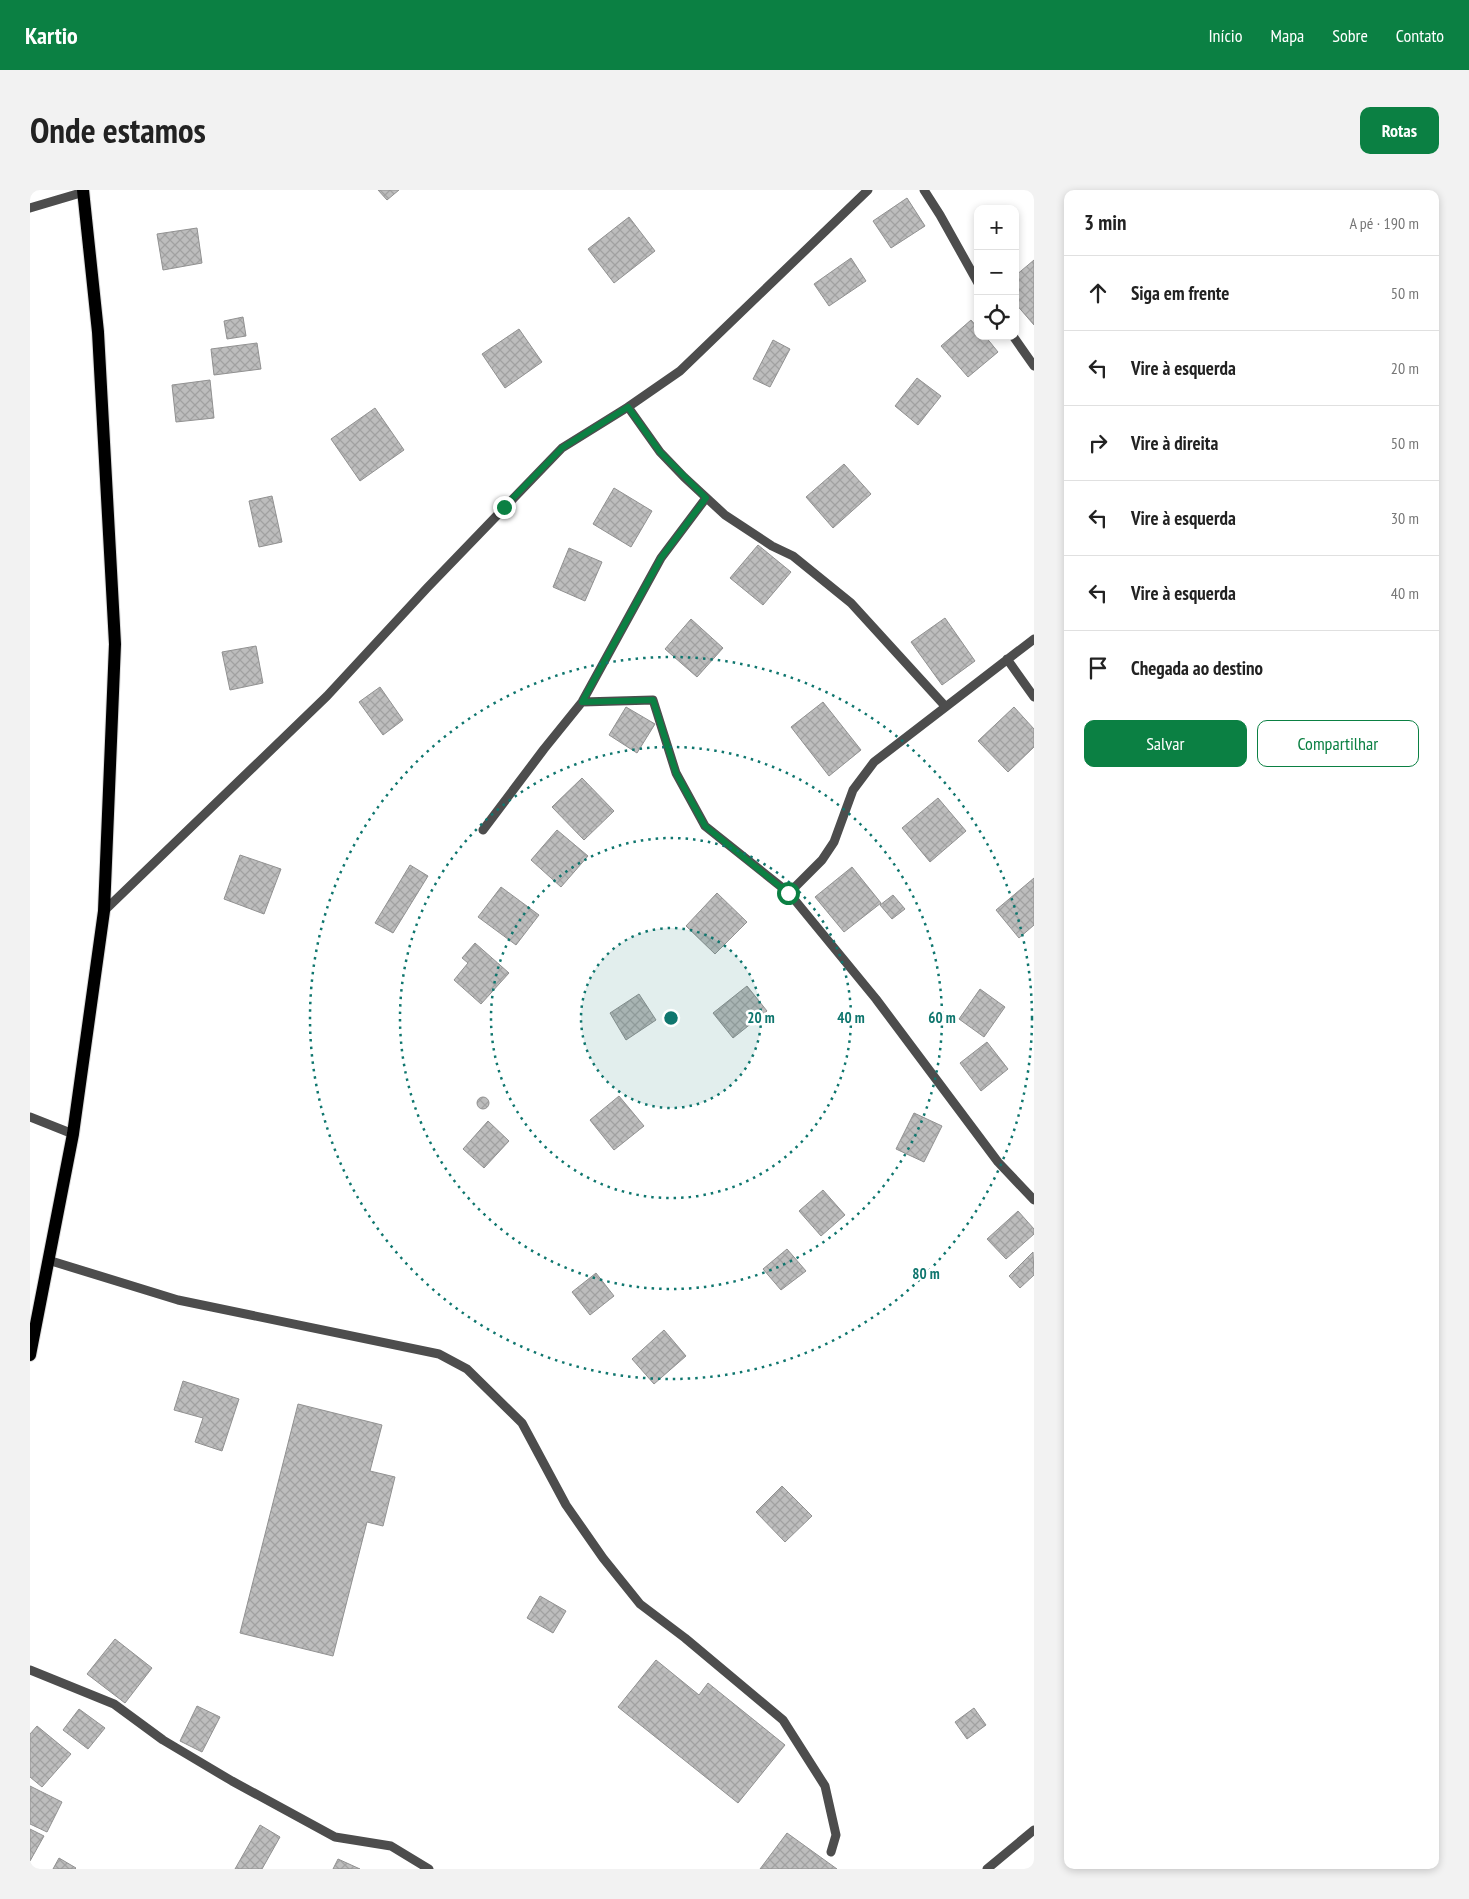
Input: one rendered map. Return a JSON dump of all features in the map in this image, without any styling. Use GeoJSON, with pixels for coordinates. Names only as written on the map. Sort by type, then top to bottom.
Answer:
{"type":"FeatureCollection","features":[{"type":"Feature","properties":{"kind":"main road"},"geometry":{"type":"LineString","coordinates":[[30,1355],[73,1134],[104,911],[115,644],[98,332],[83,191]]}},
{"type":"Feature","properties":{"kind":"street"},"geometry":{"type":"LineString","coordinates":[[104,911],[327,696],[420,595],[562,448],[628,407],[680,371],[868,190]]}},
{"type":"Feature","properties":{"kind":"street"},"geometry":{"type":"LineString","coordinates":[[924,190],[974,276]]}},
{"type":"Feature","properties":{"kind":"street"},"geometry":{"type":"LineString","coordinates":[[30,208],[83,191]]}},
{"type":"Feature","properties":{"kind":"street"},"geometry":{"type":"LineString","coordinates":[[1016,340],[1034,366]]}},
{"type":"Feature","properties":{"kind":"street"},"geometry":{"type":"LineString","coordinates":[[628,407],[660,452],[706,498],[725,515],[772,546],[793,556],[851,603],[945,706]]}},
{"type":"Feature","properties":{"kind":"street"},"geometry":{"type":"LineString","coordinates":[[483,830],[582,702],[661,558],[706,498]]}},
{"type":"Feature","properties":{"kind":"street"},"geometry":{"type":"LineString","coordinates":[[788,893],[822,860],[834,842],[853,790],[874,762],[1034,639]]}},
{"type":"Feature","properties":{"kind":"street"},"geometry":{"type":"LineString","coordinates":[[1007,659],[1034,697]]}},
{"type":"Feature","properties":{"kind":"street"},"geometry":{"type":"LineString","coordinates":[[582,702],[653,700],[676,773],[705,826],[788,893],[876,999],[998,1162],[1034,1200]]}},
{"type":"Feature","properties":{"kind":"street"},"geometry":{"type":"LineString","coordinates":[[30,1117],[73,1134]]}},
{"type":"Feature","properties":{"kind":"street"},"geometry":{"type":"LineString","coordinates":[[48,1260],[178,1300],[439,1354],[467,1369],[522,1424],[566,1505],[603,1558],[640,1604],[685,1638],[783,1720],[825,1786],[836,1835],[831,1852]]}},
{"type":"Feature","properties":{"kind":"street"},"geometry":{"type":"LineString","coordinates":[[30,1670],[114,1704],[163,1740],[232,1781],[335,1837],[391,1846],[429,1869]]}},
{"type":"Feature","properties":{"kind":"street"},"geometry":{"type":"LineString","coordinates":[[987,1869],[1034,1830]]}},
{"type":"Feature","properties":{"kind":"building"},"geometry":{"type":"Polygon","coordinates":[[[378,190],[399,190],[387,200],[378,190]]]}},
{"type":"Feature","properties":{"kind":"building"},"geometry":{"type":"Polygon","coordinates":[[[907,198],[925,226],[891,248],[873,221],[907,198]]]}},
{"type":"Feature","properties":{"kind":"building"},"geometry":{"type":"Polygon","coordinates":[[[629,217],[655,251],[614,283],[588,249],[629,217]]]}},
{"type":"Feature","properties":{"kind":"building"},"geometry":{"type":"Polygon","coordinates":[[[197,228],[202,263],[163,270],[157,234],[197,228]]]}},
{"type":"Feature","properties":{"kind":"building"},"geometry":{"type":"Polygon","coordinates":[[[851,258],[866,281],[829,306],[814,284],[851,258]]]}},
{"type":"Feature","properties":{"kind":"building"},"geometry":{"type":"Polygon","coordinates":[[[1034,260],[1034,325],[1019,308],[1019,273],[1034,260]]]}},
{"type":"Feature","properties":{"kind":"building"},"geometry":{"type":"Polygon","coordinates":[[[243,317],[246,336],[227,339],[224,321],[243,317]]]}},
{"type":"Feature","properties":{"kind":"building"},"geometry":{"type":"Polygon","coordinates":[[[971,320],[974,323],[974,340],[988,340],[998,352],[968,377],[941,346],[971,320]]]}},
{"type":"Feature","properties":{"kind":"building"},"geometry":{"type":"Polygon","coordinates":[[[519,329],[542,362],[505,388],[482,354],[519,329]]]}},
{"type":"Feature","properties":{"kind":"building"},"geometry":{"type":"Polygon","coordinates":[[[773,340],[790,349],[770,387],[753,379],[773,340]]]}},
{"type":"Feature","properties":{"kind":"building"},"geometry":{"type":"Polygon","coordinates":[[[257,343],[261,369],[214,375],[211,349],[257,343]]]}},
{"type":"Feature","properties":{"kind":"building"},"geometry":{"type":"Polygon","coordinates":[[[917,378],[941,396],[918,425],[895,406],[917,378]]]}},
{"type":"Feature","properties":{"kind":"building"},"geometry":{"type":"Polygon","coordinates":[[[210,380],[214,418],[176,422],[172,385],[210,380]]]}},
{"type":"Feature","properties":{"kind":"building"},"geometry":{"type":"Polygon","coordinates":[[[375,408],[404,450],[360,481],[331,439],[375,408]]]}},
{"type":"Feature","properties":{"kind":"building"},"geometry":{"type":"Polygon","coordinates":[[[844,464],[871,494],[833,528],[806,497],[844,464]]]}},
{"type":"Feature","properties":{"kind":"building"},"geometry":{"type":"Polygon","coordinates":[[[614,488],[652,511],[631,547],[593,524],[614,488]]]}},
{"type":"Feature","properties":{"kind":"building"},"geometry":{"type":"Polygon","coordinates":[[[272,496],[282,542],[259,547],[249,501],[272,496]]]}},
{"type":"Feature","properties":{"kind":"building"},"geometry":{"type":"Polygon","coordinates":[[[758,545],[791,572],[763,605],[730,578],[758,545]]]}},
{"type":"Feature","properties":{"kind":"building"},"geometry":{"type":"Polygon","coordinates":[[[569,548],[602,562],[585,601],[553,587],[569,548]]]}},
{"type":"Feature","properties":{"kind":"building"},"geometry":{"type":"Polygon","coordinates":[[[945,618],[975,661],[942,685],[911,642],[945,618]]]}},
{"type":"Feature","properties":{"kind":"building"},"geometry":{"type":"Polygon","coordinates":[[[691,619],[723,648],[697,677],[665,649],[691,619]]]}},
{"type":"Feature","properties":{"kind":"building"},"geometry":{"type":"Polygon","coordinates":[[[256,646],[263,683],[230,690],[222,652],[256,646]]]}},
{"type":"Feature","properties":{"kind":"building"},"geometry":{"type":"Polygon","coordinates":[[[380,687],[403,720],[383,735],[359,702],[380,687]]]}},
{"type":"Feature","properties":{"kind":"building"},"geometry":{"type":"Polygon","coordinates":[[[823,702],[861,750],[829,776],[791,727],[823,702]]]}},
{"type":"Feature","properties":{"kind":"building"},"geometry":{"type":"Polygon","coordinates":[[[626,707],[655,724],[637,753],[609,735],[626,707]]]}},
{"type":"Feature","properties":{"kind":"building"},"geometry":{"type":"Polygon","coordinates":[[[1014,707],[1034,729],[1034,747],[1008,772],[978,741],[1014,707]]]}},
{"type":"Feature","properties":{"kind":"building"},"geometry":{"type":"Polygon","coordinates":[[[582,778],[614,811],[584,840],[552,807],[582,778]]]}},
{"type":"Feature","properties":{"kind":"building"},"geometry":{"type":"Polygon","coordinates":[[[938,798],[966,831],[930,862],[902,828],[938,798]]]}},
{"type":"Feature","properties":{"kind":"building"},"geometry":{"type":"Polygon","coordinates":[[[557,830],[588,856],[561,887],[531,860],[557,830]]]}},
{"type":"Feature","properties":{"kind":"building"},"geometry":{"type":"Polygon","coordinates":[[[240,855],[281,869],[264,914],[224,899],[240,855]]]}},
{"type":"Feature","properties":{"kind":"building"},"geometry":{"type":"Polygon","coordinates":[[[410,865],[428,876],[393,933],[375,923],[410,865]]]}},
{"type":"Feature","properties":{"kind":"building"},"geometry":{"type":"Polygon","coordinates":[[[852,867],[881,903],[844,932],[815,897],[852,867]]]}},
{"type":"Feature","properties":{"kind":"building"},"geometry":{"type":"Polygon","coordinates":[[[1034,878],[1034,925],[1019,938],[996,910],[1034,878]]]}},
{"type":"Feature","properties":{"kind":"building"},"geometry":{"type":"Polygon","coordinates":[[[501,887],[539,915],[516,945],[478,917],[501,887]]]}},
{"type":"Feature","properties":{"kind":"building"},"geometry":{"type":"Polygon","coordinates":[[[717,893],[747,922],[715,954],[686,926],[717,893]]]}},
{"type":"Feature","properties":{"kind":"building"},"geometry":{"type":"Polygon","coordinates":[[[893,895],[905,909],[892,919],[880,905],[893,895]]]}},
{"type":"Feature","properties":{"kind":"building"},"geometry":{"type":"Polygon","coordinates":[[[475,943],[509,973],[481,1004],[454,980],[468,963],[462,958],[475,943]]]}},
{"type":"Feature","properties":{"kind":"building"},"geometry":{"type":"Polygon","coordinates":[[[747,986],[767,1011],[733,1038],[713,1013],[747,986]]]}},
{"type":"Feature","properties":{"kind":"building"},"geometry":{"type":"Polygon","coordinates":[[[980,989],[1005,1007],[984,1037],[959,1019],[980,989]]]}},
{"type":"Feature","properties":{"kind":"building"},"geometry":{"type":"Polygon","coordinates":[[[639,994],[656,1020],[626,1040],[610,1013],[639,994]]]}},
{"type":"Feature","properties":{"kind":"building"},"geometry":{"type":"Polygon","coordinates":[[[987,1042],[1008,1069],[981,1091],[960,1063],[987,1042]]]}},
{"type":"Feature","properties":{"kind":"building"},"geometry":{"type":"Polygon","coordinates":[[[619,1096],[644,1126],[614,1150],[590,1120],[619,1096]]]}},
{"type":"Feature","properties":{"kind":"building"},"geometry":{"type":"Polygon","coordinates":[[[485,1097],[488,1098],[488,1108],[481,1109],[478,1108],[477,1101],[478,1098],[485,1097]]]}},
{"type":"Feature","properties":{"kind":"building"},"geometry":{"type":"Polygon","coordinates":[[[914,1113],[942,1126],[924,1162],[896,1149],[914,1113]]]}},
{"type":"Feature","properties":{"kind":"building"},"geometry":{"type":"Polygon","coordinates":[[[488,1121],[509,1141],[484,1168],[463,1149],[488,1121]]]}},
{"type":"Feature","properties":{"kind":"building"},"geometry":{"type":"Polygon","coordinates":[[[823,1190],[845,1215],[821,1236],[799,1211],[823,1190]]]}},
{"type":"Feature","properties":{"kind":"building"},"geometry":{"type":"Polygon","coordinates":[[[1018,1211],[1034,1229],[1034,1234],[1006,1259],[987,1239],[1018,1211]]]}},
{"type":"Feature","properties":{"kind":"building"},"geometry":{"type":"Polygon","coordinates":[[[787,1249],[806,1271],[781,1290],[763,1269],[787,1249]]]}},
{"type":"Feature","properties":{"kind":"building"},"geometry":{"type":"Polygon","coordinates":[[[1033,1252],[1034,1275],[1020,1288],[1009,1276],[1033,1252]]]}},
{"type":"Feature","properties":{"kind":"building"},"geometry":{"type":"Polygon","coordinates":[[[596,1273],[614,1296],[590,1315],[572,1292],[596,1273]]]}},
{"type":"Feature","properties":{"kind":"building"},"geometry":{"type":"Polygon","coordinates":[[[664,1330],[686,1356],[654,1384],[632,1359],[664,1330]]]}},
{"type":"Feature","properties":{"kind":"building"},"geometry":{"type":"Polygon","coordinates":[[[183,1381],[239,1399],[222,1451],[195,1442],[203,1418],[174,1410],[183,1381]]]}},
{"type":"Feature","properties":{"kind":"building"},"geometry":{"type":"Polygon","coordinates":[[[298,1404],[382,1425],[370,1471],[395,1477],[383,1526],[367,1522],[333,1656],[240,1633],[298,1404]]]}},
{"type":"Feature","properties":{"kind":"building"},"geometry":{"type":"Polygon","coordinates":[[[782,1486],[812,1516],[785,1542],[756,1512],[782,1486]]]}},
{"type":"Feature","properties":{"kind":"building"},"geometry":{"type":"Polygon","coordinates":[[[540,1596],[566,1611],[553,1633],[527,1618],[540,1596]]]}},
{"type":"Feature","properties":{"kind":"building"},"geometry":{"type":"Polygon","coordinates":[[[115,1639],[152,1668],[125,1703],[87,1674],[115,1639]]]}},
{"type":"Feature","properties":{"kind":"building"},"geometry":{"type":"Polygon","coordinates":[[[656,1660],[699,1695],[708,1683],[785,1745],[738,1803],[618,1707],[656,1660]]]}},
{"type":"Feature","properties":{"kind":"building"},"geometry":{"type":"Polygon","coordinates":[[[197,1706],[220,1717],[202,1752],[180,1741],[197,1706]]]}},
{"type":"Feature","properties":{"kind":"building"},"geometry":{"type":"Polygon","coordinates":[[[974,1708],[986,1725],[967,1739],[955,1722],[974,1708]]]}},
{"type":"Feature","properties":{"kind":"building"},"geometry":{"type":"Polygon","coordinates":[[[79,1709],[105,1728],[88,1749],[63,1730],[79,1709]]]}},
{"type":"Feature","properties":{"kind":"building"},"geometry":{"type":"Polygon","coordinates":[[[37,1726],[71,1754],[42,1787],[30,1777],[30,1734],[37,1726]]]}},
{"type":"Feature","properties":{"kind":"building"},"geometry":{"type":"Polygon","coordinates":[[[30,1786],[62,1802],[47,1832],[30,1824],[30,1786]]]}},
{"type":"Feature","properties":{"kind":"building"},"geometry":{"type":"Polygon","coordinates":[[[260,1825],[280,1837],[262,1869],[235,1869],[260,1825]]]}},
{"type":"Feature","properties":{"kind":"building"},"geometry":{"type":"Polygon","coordinates":[[[30,1829],[44,1836],[30,1861],[30,1829]]]}},
{"type":"Feature","properties":{"kind":"building"},"geometry":{"type":"Polygon","coordinates":[[[787,1833],[837,1869],[760,1869],[787,1833]]]}},
{"type":"Feature","properties":{"kind":"building"},"geometry":{"type":"Polygon","coordinates":[[[59,1858],[76,1868],[53,1869],[59,1858]]]}},
{"type":"Feature","properties":{"kind":"building"},"geometry":{"type":"Polygon","coordinates":[[[338,1859],[360,1869],[333,1869],[338,1859]]]}},
{"type":"Feature","properties":{"kind":"route"},"geometry":{"type":"LineString","coordinates":[[504,507],[562,448],[628,407],[660,452],[706,498],[661,558],[582,702],[653,700],[676,773],[705,826],[788,893]]}}]}
